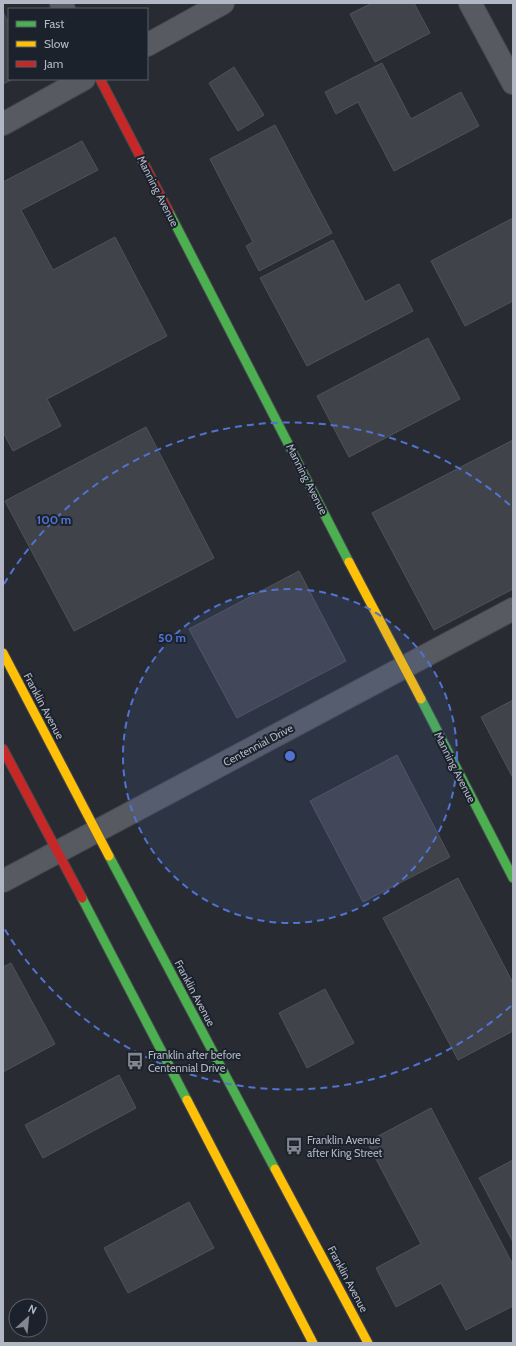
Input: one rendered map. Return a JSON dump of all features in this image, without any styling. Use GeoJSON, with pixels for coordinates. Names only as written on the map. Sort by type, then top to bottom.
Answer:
{"type":"FeatureCollection","features":[{"type":"Feature","properties":{"kind":"main road","name":"Manning Avenue"},"geometry":{"type":"LineString","coordinates":[[101,80],[513,878]]}},
{"type":"Feature","properties":{"kind":"main road","name":"Franklin Avenue"},"geometry":{"type":"LineString","coordinates":[[3,653],[96,832],[368,1343]]}},
{"type":"Feature","properties":{"kind":"main road"},"geometry":{"type":"LineString","coordinates":[[3,749],[313,1343]]}},
{"type":"Feature","properties":{"kind":"street"},"geometry":{"type":"LineString","coordinates":[[148,44],[223,3]]}},
{"type":"Feature","properties":{"kind":"street"},"geometry":{"type":"LineString","coordinates":[[470,3],[513,83]]}},
{"type":"Feature","properties":{"kind":"street"},"geometry":{"type":"LineString","coordinates":[[3,124],[82,80]]}},
{"type":"Feature","properties":{"kind":"street","name":"Centennial Drive"},"geometry":{"type":"LineString","coordinates":[[3,881],[513,609]]}},
{"type":"Feature","properties":{"kind":"building"},"geometry":{"type":"Polygon","coordinates":[[[372,3],[414,3],[430,33],[375,62],[350,14],[372,3]]]}},
{"type":"Feature","properties":{"kind":"building"},"geometry":{"type":"Polygon","coordinates":[[[3,12],[8,22],[8,80],[11,80],[3,84],[3,12]]]}},
{"type":"Feature","properties":{"kind":"building"},"geometry":{"type":"Polygon","coordinates":[[[382,63],[411,119],[461,92],[479,126],[394,171],[358,102],[336,114],[325,92],[382,63]]]}},
{"type":"Feature","properties":{"kind":"building"},"geometry":{"type":"Polygon","coordinates":[[[234,67],[264,115],[238,131],[209,83],[234,67]]]}},
{"type":"Feature","properties":{"kind":"building"},"geometry":{"type":"Polygon","coordinates":[[[275,125],[332,233],[259,271],[246,246],[253,242],[210,159],[275,125]]]}},
{"type":"Feature","properties":{"kind":"building"},"geometry":{"type":"Polygon","coordinates":[[[82,141],[98,170],[21,210],[53,270],[115,237],[167,336],[47,399],[61,426],[13,451],[3,432],[3,182],[82,141]]]}},
{"type":"Feature","properties":{"kind":"building"},"geometry":{"type":"Polygon","coordinates":[[[513,218],[513,301],[465,326],[431,261],[513,218]]]}},
{"type":"Feature","properties":{"kind":"building"},"geometry":{"type":"Polygon","coordinates":[[[333,240],[365,302],[399,284],[413,311],[307,366],[260,278],[333,240]]]}},
{"type":"Feature","properties":{"kind":"building"},"geometry":{"type":"Polygon","coordinates":[[[428,338],[460,399],[349,457],[317,396],[428,338]]]}},
{"type":"Feature","properties":{"kind":"building"},"geometry":{"type":"Polygon","coordinates":[[[146,427],[214,558],[74,631],[5,501],[146,427]]]}},
{"type":"Feature","properties":{"kind":"building"},"geometry":{"type":"Polygon","coordinates":[[[513,440],[513,589],[434,630],[372,513],[513,440]]]}},
{"type":"Feature","properties":{"kind":"building"},"geometry":{"type":"Polygon","coordinates":[[[299,571],[346,661],[237,718],[189,629],[299,571]]]}},
{"type":"Feature","properties":{"kind":"building"},"geometry":{"type":"Polygon","coordinates":[[[513,700],[513,778],[481,717],[513,700]]]}},
{"type":"Feature","properties":{"kind":"building"},"geometry":{"type":"Polygon","coordinates":[[[397,755],[450,857],[363,902],[310,801],[397,755]]]}},
{"type":"Feature","properties":{"kind":"building"},"geometry":{"type":"Polygon","coordinates":[[[458,878],[513,983],[513,1031],[458,1060],[383,918],[458,878]]]}},
{"type":"Feature","properties":{"kind":"building"},"geometry":{"type":"Polygon","coordinates":[[[11,963],[55,1044],[3,1072],[3,967],[11,963]]]}},
{"type":"Feature","properties":{"kind":"building"},"geometry":{"type":"Polygon","coordinates":[[[325,989],[354,1043],[307,1068],[279,1013],[325,989]]]}},
{"type":"Feature","properties":{"kind":"building"},"geometry":{"type":"Polygon","coordinates":[[[119,1075],[136,1108],[43,1158],[25,1125],[119,1075]]]}},
{"type":"Feature","properties":{"kind":"building"},"geometry":{"type":"Polygon","coordinates":[[[431,1108],[513,1265],[513,1306],[466,1330],[441,1283],[396,1307],[376,1268],[421,1244],[367,1142],[431,1108]]]}},
{"type":"Feature","properties":{"kind":"building"},"geometry":{"type":"Polygon","coordinates":[[[513,1160],[513,1242],[479,1178],[513,1160]]]}},
{"type":"Feature","properties":{"kind":"building"},"geometry":{"type":"Polygon","coordinates":[[[189,1202],[214,1248],[128,1293],[104,1248],[189,1202]]]}},
{"type":"Feature","properties":{"kind":"traffic: fast"},"geometry":{"type":"LineString","coordinates":[[169,212],[349,562]]}},
{"type":"Feature","properties":{"kind":"traffic: fast"},"geometry":{"type":"LineString","coordinates":[[421,699],[513,878]]}},
{"type":"Feature","properties":{"kind":"traffic: fast"},"geometry":{"type":"LineString","coordinates":[[109,856],[275,1169]]}},
{"type":"Feature","properties":{"kind":"traffic: fast"},"geometry":{"type":"LineString","coordinates":[[82,898],[187,1100]]}},
{"type":"Feature","properties":{"kind":"traffic: slow"},"geometry":{"type":"LineString","coordinates":[[349,562],[421,699]]}},
{"type":"Feature","properties":{"kind":"traffic: slow"},"geometry":{"type":"LineString","coordinates":[[3,653],[109,856]]}},
{"type":"Feature","properties":{"kind":"traffic: slow"},"geometry":{"type":"LineString","coordinates":[[187,1100],[313,1343]]}},
{"type":"Feature","properties":{"kind":"traffic: slow"},"geometry":{"type":"LineString","coordinates":[[275,1169],[368,1343]]}},
{"type":"Feature","properties":{"kind":"traffic: jam"},"geometry":{"type":"LineString","coordinates":[[101,80],[169,212]]}},
{"type":"Feature","properties":{"kind":"traffic: jam"},"geometry":{"type":"LineString","coordinates":[[3,749],[82,898]]}},
{"type":"Feature","properties":{"kind":"place","name":"Franklin after before Centennial Drive"},"geometry":{"type":"Point","coordinates":[135,1061]}},
{"type":"Feature","properties":{"kind":"place","name":"Franklin Avenue after King Street"},"geometry":{"type":"Point","coordinates":[294,1146]}}]}
